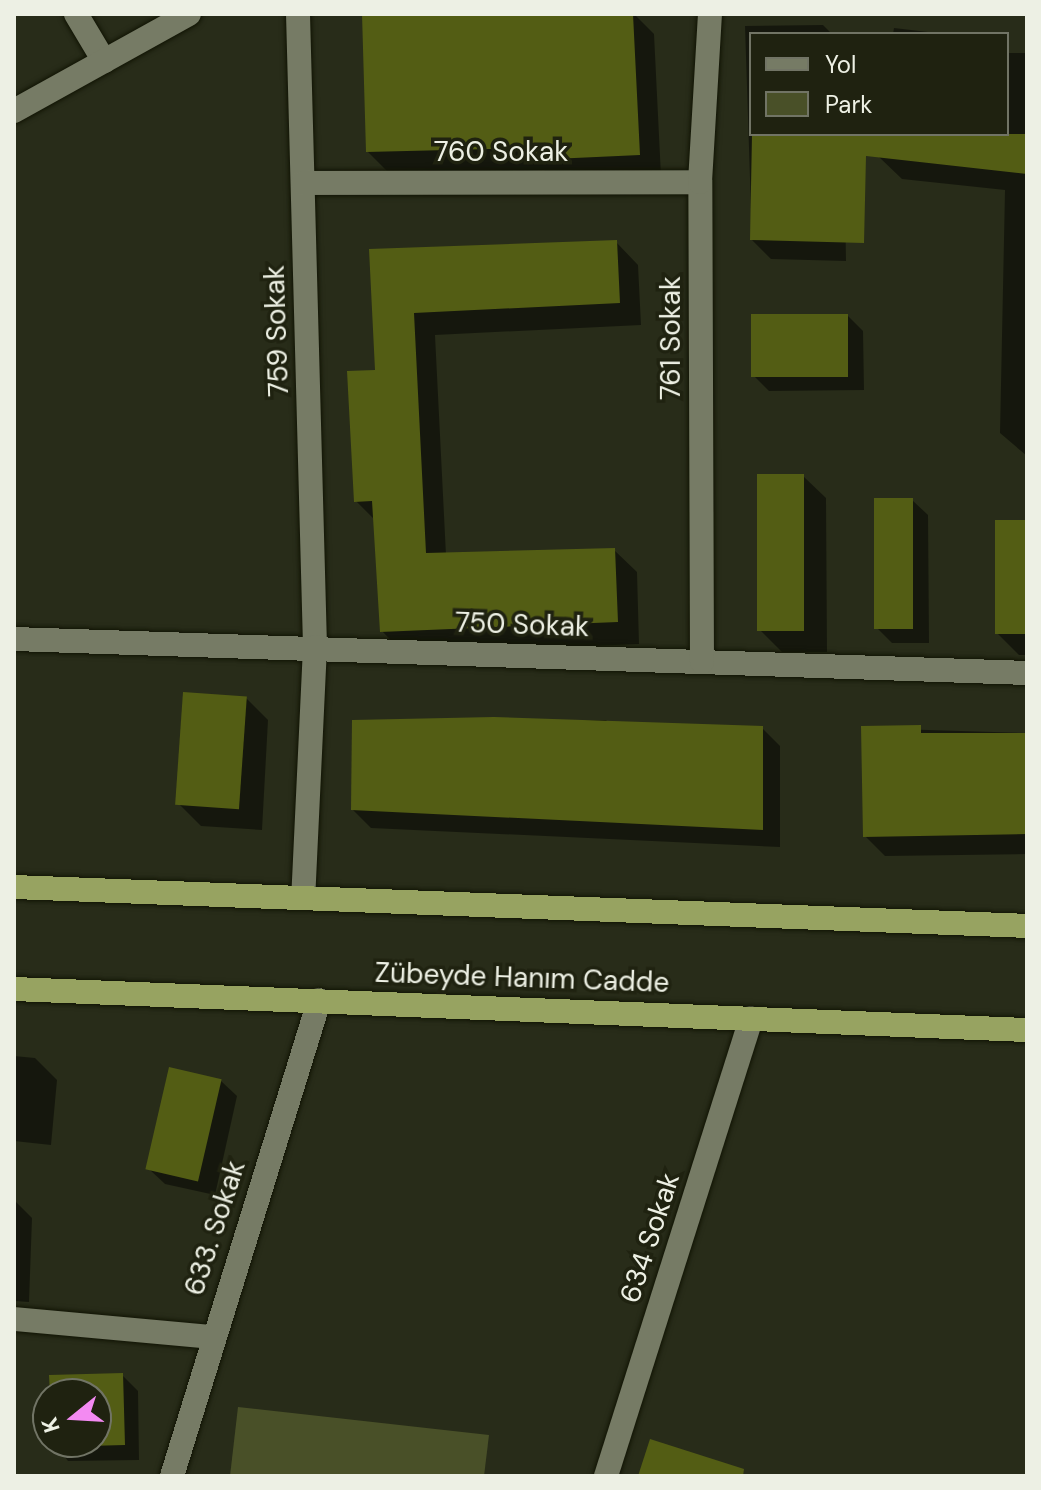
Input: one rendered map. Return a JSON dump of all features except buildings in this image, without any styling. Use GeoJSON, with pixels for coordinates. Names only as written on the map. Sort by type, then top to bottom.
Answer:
{"type":"FeatureCollection","features":[{"type":"Feature","properties":{"kind":"highway"},"geometry":{"type":"LineString","coordinates":[[14,887],[1027,926]]}},
{"type":"Feature","properties":{"kind":"highway","name":"Zübeyde Hanım Cadde"},"geometry":{"type":"LineString","coordinates":[[14,989],[1027,1030]]}},
{"type":"Feature","properties":{"kind":"street"},"geometry":{"type":"LineString","coordinates":[[76,14],[104,61]]}},
{"type":"Feature","properties":{"kind":"street"},"geometry":{"type":"LineString","coordinates":[[14,111],[189,14]]}},
{"type":"Feature","properties":{"kind":"street","name":"759 Sokak"},"geometry":{"type":"LineString","coordinates":[[298,14],[315,647],[303,898]]}},
{"type":"Feature","properties":{"kind":"street","name":"761 Sokak"},"geometry":{"type":"LineString","coordinates":[[702,662],[700,182],[710,14]]}},
{"type":"Feature","properties":{"kind":"street","name":"760 Sokak"},"geometry":{"type":"LineString","coordinates":[[303,183],[700,182]]}},
{"type":"Feature","properties":{"kind":"street","name":"750 Sokak"},"geometry":{"type":"LineString","coordinates":[[14,639],[1027,673]]}},
{"type":"Feature","properties":{"kind":"street","name":"633. Sokak"},"geometry":{"type":"LineString","coordinates":[[172,1476],[212,1337],[319,1000]]}},
{"type":"Feature","properties":{"kind":"street","name":"634 Sokak"},"geometry":{"type":"LineString","coordinates":[[606,1476],[751,1018]]}},
{"type":"Feature","properties":{"kind":"street"},"geometry":{"type":"LineString","coordinates":[[14,1319],[212,1337]]}},
{"type":"Feature","properties":{"kind":"green space"},"geometry":{"type":"Polygon","coordinates":[[[238,1407],[489,1435],[484,1476],[230,1476],[238,1407]]]}}]}
